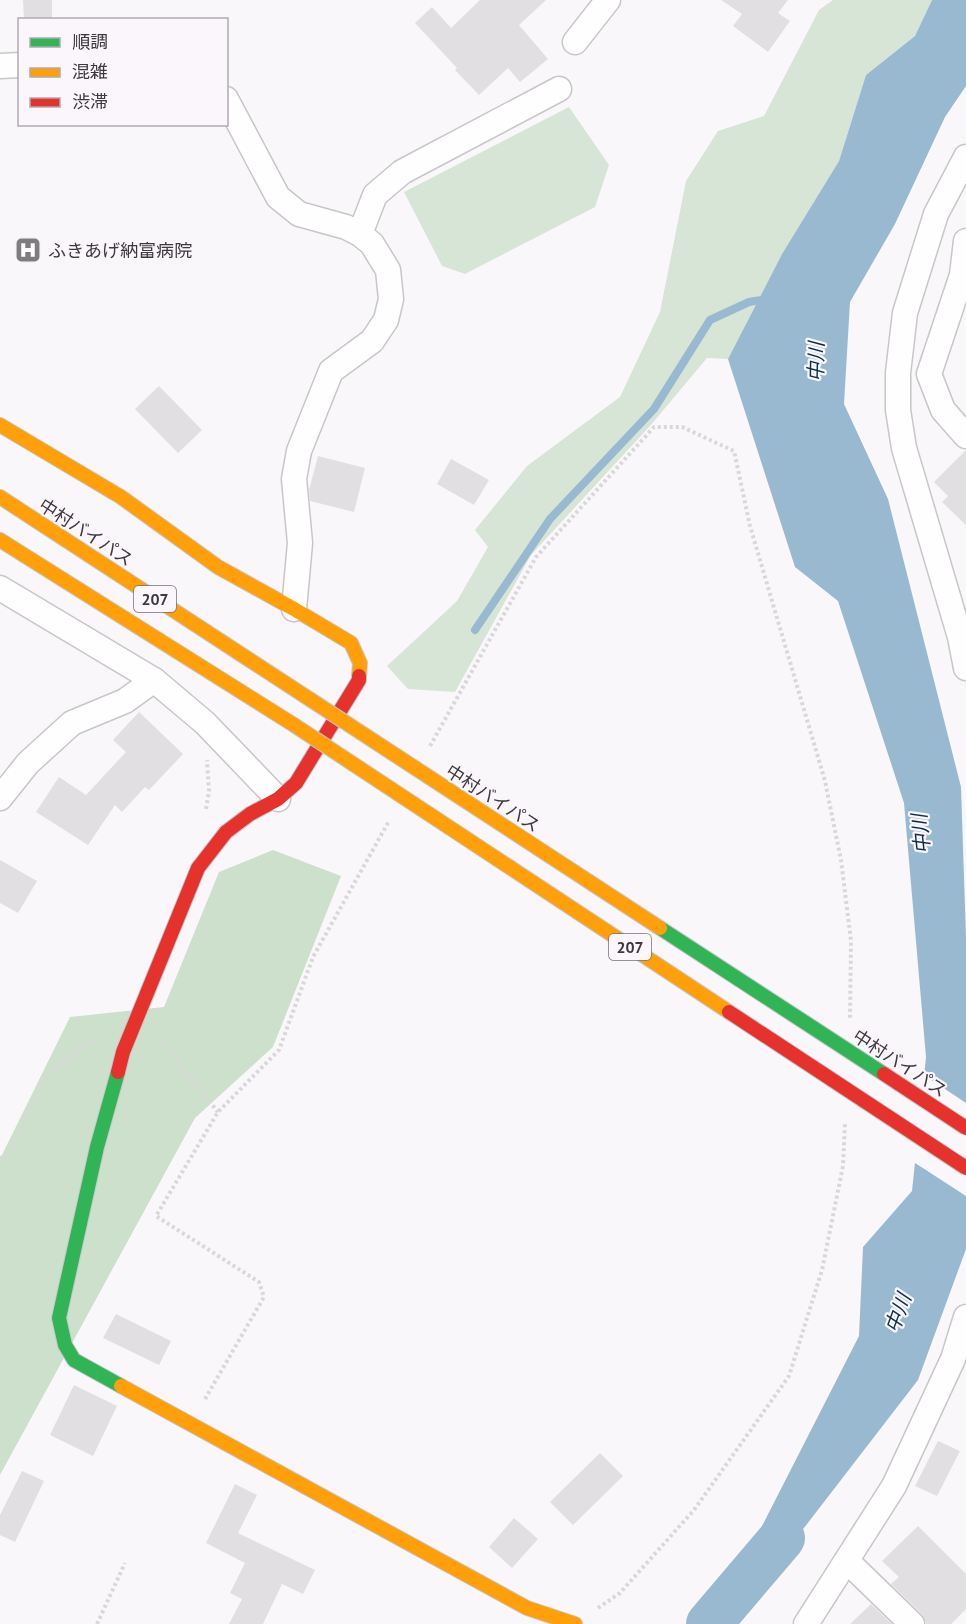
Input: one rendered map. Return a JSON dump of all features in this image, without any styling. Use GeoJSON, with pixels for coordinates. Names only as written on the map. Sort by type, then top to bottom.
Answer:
{"type":"FeatureCollection","features":[{"type":"Feature","properties":{"kind":"main road"},"geometry":{"type":"LineString","coordinates":[[0,425],[121,497],[218,567],[351,643],[360,663],[360,680],[296,783],[278,799],[250,814],[226,832],[198,868],[123,1052],[98,1147],[59,1318],[65,1345],[74,1360],[527,1608],[574,1624]]}},
{"type":"Feature","properties":{"kind":"main road","name":"中村バイパス"},"geometry":{"type":"LineString","coordinates":[[0,498],[966,1128]]}},
{"type":"Feature","properties":{"kind":"main road","name":"207"},"geometry":{"type":"LineString","coordinates":[[0,540],[294,725],[966,1168]]}},
{"type":"Feature","properties":{"kind":"street"},"geometry":{"type":"LineString","coordinates":[[575,42],[608,0]]}},
{"type":"Feature","properties":{"kind":"street"},"geometry":{"type":"LineString","coordinates":[[0,66],[18,65]]}},
{"type":"Feature","properties":{"kind":"street"},"geometry":{"type":"LineString","coordinates":[[360,234],[375,195],[402,172],[559,89]]}},
{"type":"Feature","properties":{"kind":"street"},"geometry":{"type":"LineString","coordinates":[[228,103],[278,197],[299,214],[346,227],[360,234],[372,244],[388,270],[391,299],[386,320],[372,341],[331,371],[298,451],[294,479],[300,543],[294,609]]}},
{"type":"Feature","properties":{"kind":"street"},"geometry":{"type":"LineString","coordinates":[[966,157],[936,214],[904,313],[898,373],[898,410],[904,448],[960,637],[966,668]]}},
{"type":"Feature","properties":{"kind":"street"},"geometry":{"type":"LineString","coordinates":[[966,241],[962,275],[929,374],[943,410],[966,436]]}},
{"type":"Feature","properties":{"kind":"street"},"geometry":{"type":"LineString","coordinates":[[898,373],[929,374]]}},
{"type":"Feature","properties":{"kind":"street"},"geometry":{"type":"LineString","coordinates":[[0,588],[154,680],[205,723],[278,799]]}},
{"type":"Feature","properties":{"kind":"street"},"geometry":{"type":"LineString","coordinates":[[0,798],[28,763],[72,723],[125,702],[154,680]]}},
{"type":"Feature","properties":{"kind":"street"},"geometry":{"type":"LineString","coordinates":[[806,1624],[894,1486],[959,1365],[966,1317]]}},
{"type":"Feature","properties":{"kind":"street"},"geometry":{"type":"LineString","coordinates":[[847,1561],[912,1624]]}},
{"type":"Feature","properties":{"kind":"path"},"geometry":{"type":"LineString","coordinates":[[427,752],[536,557],[654,427],[682,426],[734,451],[750,526],[825,781],[839,848],[851,941],[850,1022]]}},
{"type":"Feature","properties":{"kind":"path"},"geometry":{"type":"LineString","coordinates":[[205,723],[209,791],[206,813]]}},
{"type":"Feature","properties":{"kind":"path"},"geometry":{"type":"LineString","coordinates":[[191,1423],[264,1297],[258,1282],[156,1216],[218,1112],[279,1050],[313,957],[393,813]]}},
{"type":"Feature","properties":{"kind":"path"},"geometry":{"type":"LineString","coordinates":[[574,1624],[620,1593],[694,1510],[789,1376],[822,1270],[843,1166],[845,1122]]}},
{"type":"Feature","properties":{"kind":"path"},"geometry":{"type":"LineString","coordinates":[[97,1624],[125,1563]]}},
{"type":"Feature","properties":{"kind":"green space"},"geometry":{"type":"Polygon","coordinates":[[[833,0],[932,0],[915,36],[866,75],[839,161],[782,254],[728,359],[707,358],[650,426],[531,555],[455,692],[408,689],[387,666],[457,601],[488,547],[475,530],[527,466],[620,397],[660,312],[686,181],[718,131],[764,116],[819,10],[833,0]]]}},
{"type":"Feature","properties":{"kind":"green space"},"geometry":{"type":"Polygon","coordinates":[[[569,107],[609,165],[595,207],[465,274],[442,266],[404,192],[569,107]]]}},
{"type":"Feature","properties":{"kind":"green space"},"geometry":{"type":"Polygon","coordinates":[[[273,850],[341,876],[273,1047],[195,1118],[0,1475],[0,1159],[70,1017],[164,1007],[219,872],[273,850]]]}},
{"type":"Feature","properties":{"kind":"water"},"geometry":{"type":"Polygon","coordinates":[[[932,0],[966,0],[966,86],[945,117],[895,224],[850,302],[844,404],[888,499],[961,787],[966,937],[966,1249],[918,1380],[750,1598],[735,1579],[859,1336],[863,1247],[912,1191],[926,1057],[904,803],[838,601],[795,567],[728,359],[782,254],[839,161],[866,75],[915,36],[932,0]]]}},
{"type":"Feature","properties":{"kind":"pier"},"geometry":{"type":"Polygon","coordinates":[[[921,1073],[966,1103],[966,1196],[912,1161],[921,1073]]]}},
{"type":"Feature","properties":{"kind":"building"},"geometry":{"type":"Polygon","coordinates":[[[23,0],[52,0],[52,18],[24,18],[23,0]]]}},
{"type":"Feature","properties":{"kind":"building"},"geometry":{"type":"Polygon","coordinates":[[[480,0],[546,0],[519,25],[548,59],[520,82],[508,68],[479,95],[415,23],[432,7],[451,28],[480,0]]]}},
{"type":"Feature","properties":{"kind":"building"},"geometry":{"type":"Polygon","coordinates":[[[721,0],[788,0],[778,13],[790,21],[768,52],[733,26],[742,14],[721,0]]]}},
{"type":"Feature","properties":{"kind":"building"},"geometry":{"type":"Polygon","coordinates":[[[159,386],[202,430],[178,453],[135,409],[159,386]]]}},
{"type":"Feature","properties":{"kind":"building"},"geometry":{"type":"Polygon","coordinates":[[[966,450],[966,525],[942,502],[948,496],[934,482],[966,450]]]}},
{"type":"Feature","properties":{"kind":"building"},"geometry":{"type":"Polygon","coordinates":[[[318,456],[365,468],[354,512],[310,501],[309,490],[318,456]]]}},
{"type":"Feature","properties":{"kind":"building"},"geometry":{"type":"Polygon","coordinates":[[[451,459],[489,480],[474,505],[437,484],[451,459]]]}},
{"type":"Feature","properties":{"kind":"building"},"geometry":{"type":"Polygon","coordinates":[[[139,712],[183,754],[149,790],[145,787],[122,812],[115,805],[88,845],[36,812],[59,777],[86,795],[126,752],[113,740],[139,712]]]}},
{"type":"Feature","properties":{"kind":"building"},"geometry":{"type":"Polygon","coordinates":[[[0,860],[37,881],[18,913],[0,903],[0,860]]]}},
{"type":"Feature","properties":{"kind":"building"},"geometry":{"type":"Polygon","coordinates":[[[116,1314],[171,1341],[159,1365],[103,1338],[116,1314]]]}},
{"type":"Feature","properties":{"kind":"building"},"geometry":{"type":"Polygon","coordinates":[[[74,1385],[117,1406],[93,1456],[50,1435],[74,1385]]]}},
{"type":"Feature","properties":{"kind":"building"},"geometry":{"type":"Polygon","coordinates":[[[938,1441],[960,1451],[937,1496],[915,1486],[938,1441]]]}},
{"type":"Feature","properties":{"kind":"building"},"geometry":{"type":"Polygon","coordinates":[[[600,1453],[623,1476],[573,1525],[550,1502],[600,1453]]]}},
{"type":"Feature","properties":{"kind":"building"},"geometry":{"type":"Polygon","coordinates":[[[22,1471],[44,1481],[15,1542],[0,1535],[0,1515],[22,1471]]]}},
{"type":"Feature","properties":{"kind":"building"},"geometry":{"type":"Polygon","coordinates":[[[235,1484],[257,1495],[238,1533],[315,1570],[303,1594],[282,1584],[263,1624],[229,1624],[242,1599],[230,1593],[245,1563],[206,1543],[235,1484]]]}},
{"type":"Feature","properties":{"kind":"building"},"geometry":{"type":"Polygon","coordinates":[[[514,1518],[538,1539],[512,1568],[489,1547],[514,1518]]]}},
{"type":"Feature","properties":{"kind":"building"},"geometry":{"type":"Polygon","coordinates":[[[918,1526],[966,1574],[966,1609],[951,1624],[926,1624],[922,1614],[891,1584],[899,1577],[882,1561],[918,1526]]]}},
{"type":"Feature","properties":{"kind":"building"},"geometry":{"type":"Polygon","coordinates":[[[871,1604],[892,1624],[850,1624],[871,1604]]]}},
{"type":"Feature","properties":{"kind":"waterway"},"geometry":{"type":"LineString","coordinates":[[475,630],[550,519],[654,409],[710,320],[749,302],[767,299]]}},
{"type":"Feature","properties":{"kind":"waterway","name":"中川"},"geometry":{"type":"LineString","coordinates":[[709,1624],[782,1538]]}},
{"type":"Feature","properties":{"kind":"traffic: fast"},"geometry":{"type":"LineString","coordinates":[[660,928],[884,1074]]}},
{"type":"Feature","properties":{"kind":"traffic: fast"},"geometry":{"type":"LineString","coordinates":[[118,1072],[97,1147],[59,1318],[65,1345],[74,1360],[121,1386]]}},
{"type":"Feature","properties":{"kind":"traffic: slow"},"geometry":{"type":"LineString","coordinates":[[0,425],[121,497],[218,567],[351,643],[360,663],[359,676]]}},
{"type":"Feature","properties":{"kind":"traffic: slow"},"geometry":{"type":"LineString","coordinates":[[0,497],[311,700]]}},
{"type":"Feature","properties":{"kind":"traffic: slow"},"geometry":{"type":"LineString","coordinates":[[0,540],[294,725]]}},
{"type":"Feature","properties":{"kind":"traffic: slow"},"geometry":{"type":"LineString","coordinates":[[311,700],[660,928]]}},
{"type":"Feature","properties":{"kind":"traffic: slow"},"geometry":{"type":"LineString","coordinates":[[294,725],[729,1012]]}},
{"type":"Feature","properties":{"kind":"traffic: slow"},"geometry":{"type":"LineString","coordinates":[[121,1386],[527,1608],[575,1624]]}},
{"type":"Feature","properties":{"kind":"traffic: jam"},"geometry":{"type":"LineString","coordinates":[[118,1072],[123,1052],[198,868],[226,832],[250,814],[278,799],[296,783],[359,680],[359,676]]}},
{"type":"Feature","properties":{"kind":"traffic: jam"},"geometry":{"type":"LineString","coordinates":[[729,1012],[966,1168]]}},
{"type":"Feature","properties":{"kind":"traffic: jam"},"geometry":{"type":"LineString","coordinates":[[884,1074],[966,1128]]}},
{"type":"Feature","properties":{"kind":"place","name":"ふきあげ納富病院"},"geometry":{"type":"Point","coordinates":[28,250]}}]}
